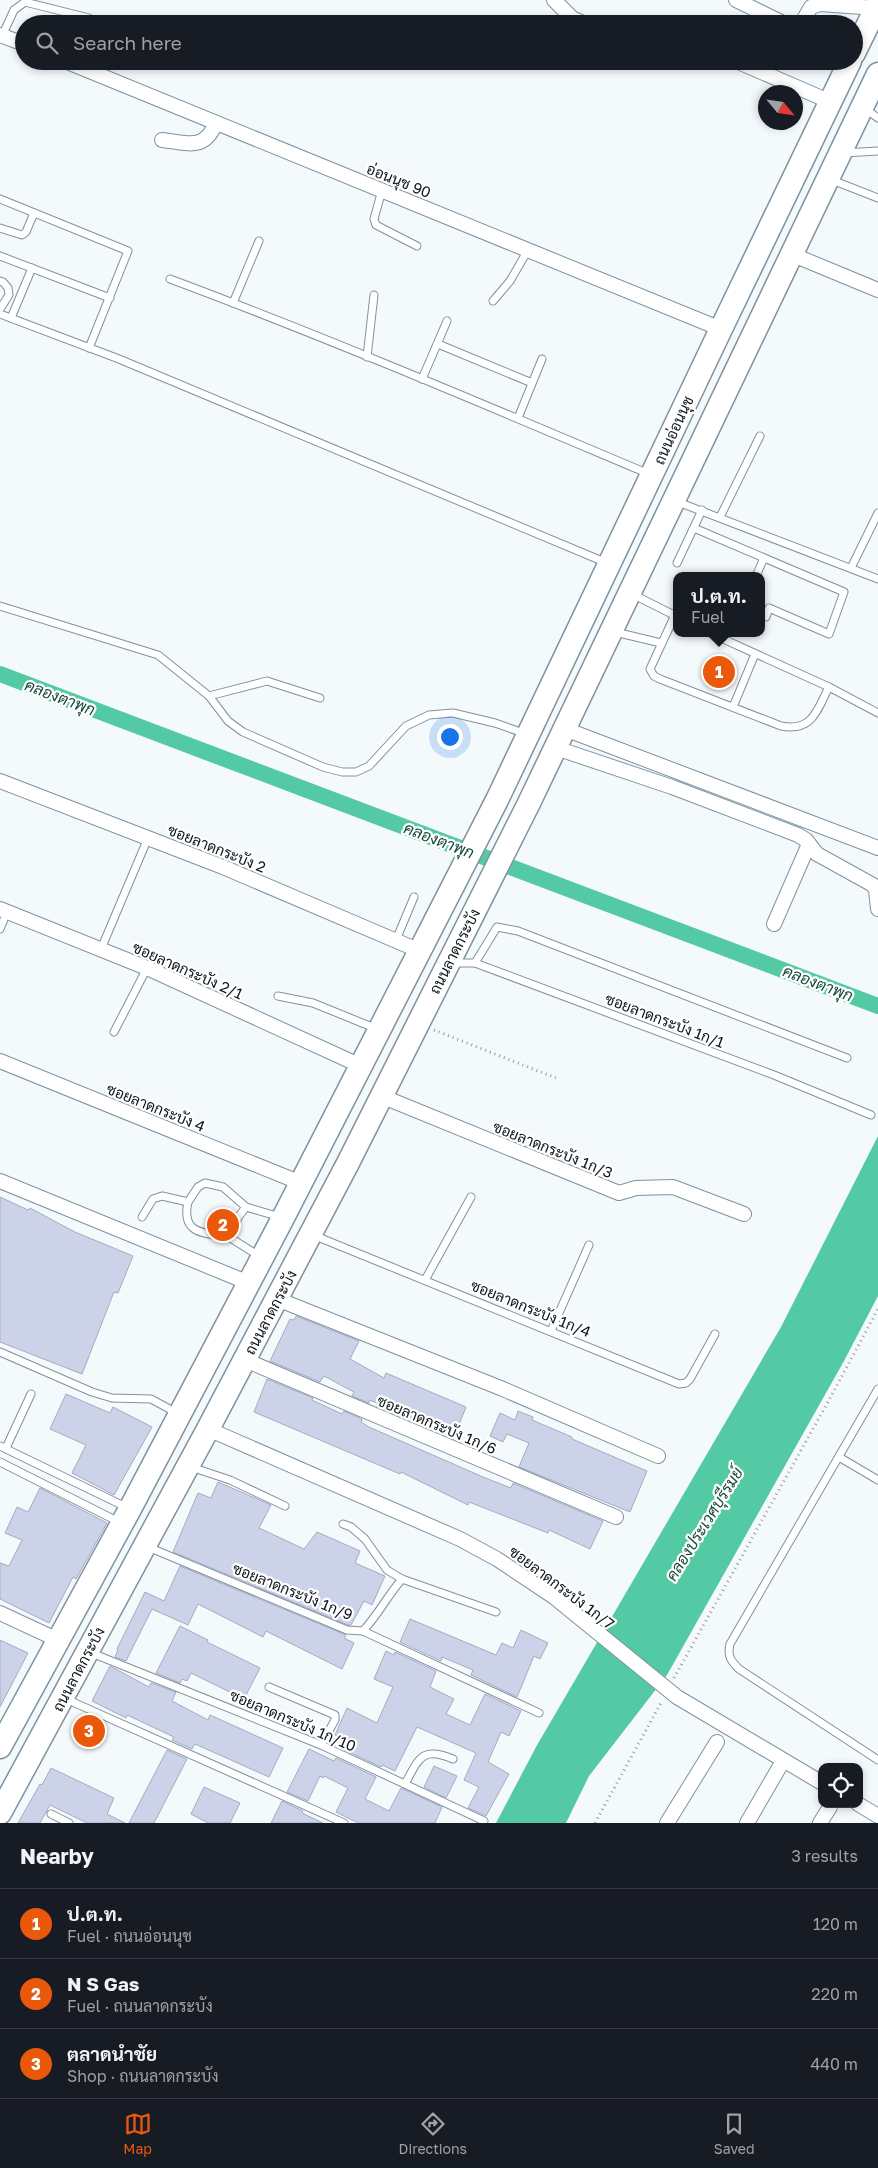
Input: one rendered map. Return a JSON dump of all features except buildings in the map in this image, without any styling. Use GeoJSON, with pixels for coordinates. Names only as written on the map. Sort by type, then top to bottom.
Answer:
{"type":"FeatureCollection","features":[{"type":"Feature","properties":{"kind":"main road"},"geometry":{"type":"LineString","coordinates":[[863,35],[877,6]]}},
{"type":"Feature","properties":{"kind":"main road","name":"ถนนอ่อนนุช"},"geometry":{"type":"LineString","coordinates":[[497,800],[846,70]]}},
{"type":"Feature","properties":{"kind":"main road","name":"ถนนอ่อนนุช"},"geometry":{"type":"LineString","coordinates":[[528,805],[840,153],[870,113],[878,74]]}},
{"type":"Feature","properties":{"kind":"main road"},"geometry":{"type":"LineString","coordinates":[[721,328],[749,342]]}},
{"type":"Feature","properties":{"kind":"main road","name":"ถนนลาดกระบัง"},"geometry":{"type":"LineString","coordinates":[[0,1746],[126,1516],[249,1283],[497,800]]}},
{"type":"Feature","properties":{"kind":"main road","name":"ถนนลาดกระบัง"},"geometry":{"type":"LineString","coordinates":[[0,1813],[277,1299],[528,805]]}},
{"type":"Feature","properties":{"kind":"street"},"geometry":{"type":"LineString","coordinates":[[554,0],[569,15]]}},
{"type":"Feature","properties":{"kind":"street"},"geometry":{"type":"LineString","coordinates":[[736,0],[767,15]]}},
{"type":"Feature","properties":{"kind":"street"},"geometry":{"type":"LineString","coordinates":[[806,15],[811,6],[820,4],[877,6]]}},
{"type":"Feature","properties":{"kind":"street"},"geometry":{"type":"LineString","coordinates":[[1,35],[15,40]]}},
{"type":"Feature","properties":{"kind":"street","name":"อ่อนนุช 90"},"geometry":{"type":"LineString","coordinates":[[87,70],[721,328]]}},
{"type":"Feature","properties":{"kind":"street"},"geometry":{"type":"LineString","coordinates":[[757,70],[831,102]]}},
{"type":"Feature","properties":{"kind":"street"},"geometry":{"type":"LineString","coordinates":[[162,140],[196,143],[206,140],[211,135],[216,123]]}},
{"type":"Feature","properties":{"kind":"street"},"geometry":{"type":"LineString","coordinates":[[792,254],[878,290]]}},
{"type":"Feature","properties":{"kind":"street"},"geometry":{"type":"LineString","coordinates":[[560,739],[672,787],[798,834],[817,854],[873,885],[876,890],[878,909]]}},
{"type":"Feature","properties":{"kind":"street"},"geometry":{"type":"LineString","coordinates":[[560,739],[878,848]]}},
{"type":"Feature","properties":{"kind":"street","name":"ซอยลาดกระบัง 2"},"geometry":{"type":"LineString","coordinates":[[0,781],[223,867],[420,950]]}},
{"type":"Feature","properties":{"kind":"street"},"geometry":{"type":"LineString","coordinates":[[774,924],[809,844]]}},
{"type":"Feature","properties":{"kind":"street","name":"ซอยลาดกระบัง 2/1"},"geometry":{"type":"LineString","coordinates":[[4,910],[147,968],[361,1066]]}},
{"type":"Feature","properties":{"kind":"street","name":"ซอยลาดกระบัง 4"},"geometry":{"type":"LineString","coordinates":[[0,1060],[301,1184]]}},
{"type":"Feature","properties":{"kind":"street","name":"ซอยลาดกระบัง 1ก/3"},"geometry":{"type":"LineString","coordinates":[[381,1096],[618,1193],[636,1188],[673,1187],[744,1214]]}},
{"type":"Feature","properties":{"kind":"street"},"geometry":{"type":"LineString","coordinates":[[0,1181],[249,1283]]}},
{"type":"Feature","properties":{"kind":"street"},"geometry":{"type":"LineString","coordinates":[[277,1299],[503,1390],[658,1456]]}},
{"type":"Feature","properties":{"kind":"street","name":"ซอยลาดกระบัง 1ก/6"},"geometry":{"type":"LineString","coordinates":[[245,1360],[616,1517]]}},
{"type":"Feature","properties":{"kind":"street","name":"ซอยลาดกระบัง 1ก/7"},"geometry":{"type":"LineString","coordinates":[[208,1429],[460,1539],[497,1559],[554,1598],[677,1697],[818,1781]]}},
{"type":"Feature","properties":{"kind":"street"},"geometry":{"type":"LineString","coordinates":[[0,1613],[58,1640]]}},
{"type":"Feature","properties":{"kind":"street"},"geometry":{"type":"LineString","coordinates":[[667,1823],[717,1742]]}},
{"type":"Feature","properties":{"kind":"street"},"geometry":{"type":"LineString","coordinates":[[747,1823],[783,1760]]}},
{"type":"Feature","properties":{"kind":"street"},"geometry":{"type":"LineString","coordinates":[[863,1807],[878,1816]]}},
{"type":"Feature","properties":{"kind":"street"},"geometry":{"type":"LineString","coordinates":[[820,1823],[829,1808]]}},
{"type":"Feature","properties":{"kind":"lane"},"geometry":{"type":"LineString","coordinates":[[1,35],[14,10],[25,2],[77,15]]}},
{"type":"Feature","properties":{"kind":"lane"},"geometry":{"type":"LineString","coordinates":[[840,153],[878,151]]}},
{"type":"Feature","properties":{"kind":"lane"},"geometry":{"type":"LineString","coordinates":[[828,179],[878,198]]}},
{"type":"Feature","properties":{"kind":"lane"},"geometry":{"type":"LineString","coordinates":[[382,190],[374,219],[376,225],[418,246]]}},
{"type":"Feature","properties":{"kind":"lane"},"geometry":{"type":"LineString","coordinates":[[0,200],[128,251],[90,348]]}},
{"type":"Feature","properties":{"kind":"lane"},"geometry":{"type":"LineString","coordinates":[[0,228],[22,235],[26,232],[34,213]]}},
{"type":"Feature","properties":{"kind":"lane"},"geometry":{"type":"LineString","coordinates":[[233,303],[259,241]]}},
{"type":"Feature","properties":{"kind":"lane"},"geometry":{"type":"LineString","coordinates":[[493,301],[510,281],[528,250]]}},
{"type":"Feature","properties":{"kind":"lane"},"geometry":{"type":"LineString","coordinates":[[0,256],[110,298]]}},
{"type":"Feature","properties":{"kind":"lane"},"geometry":{"type":"LineString","coordinates":[[11,318],[32,268]]}},
{"type":"Feature","properties":{"kind":"lane"},"geometry":{"type":"LineString","coordinates":[[170,279],[367,356],[518,418],[651,476]]}},
{"type":"Feature","properties":{"kind":"lane"},"geometry":{"type":"LineString","coordinates":[[0,281],[8,288],[9,295],[0,309]]}},
{"type":"Feature","properties":{"kind":"lane"},"geometry":{"type":"LineString","coordinates":[[367,356],[374,295]]}},
{"type":"Feature","properties":{"kind":"lane"},"geometry":{"type":"LineString","coordinates":[[0,314],[90,348],[610,564]]}},
{"type":"Feature","properties":{"kind":"lane"},"geometry":{"type":"LineString","coordinates":[[422,379],[447,321]]}},
{"type":"Feature","properties":{"kind":"lane"},"geometry":{"type":"LineString","coordinates":[[438,344],[532,383]]}},
{"type":"Feature","properties":{"kind":"lane"},"geometry":{"type":"LineString","coordinates":[[518,418],[542,359]]}},
{"type":"Feature","properties":{"kind":"lane"},"geometry":{"type":"LineString","coordinates":[[720,517],[760,436]]}},
{"type":"Feature","properties":{"kind":"lane"},"geometry":{"type":"LineString","coordinates":[[674,500],[878,579]]}},
{"type":"Feature","properties":{"kind":"lane"},"geometry":{"type":"LineString","coordinates":[[677,563],[702,510]]}},
{"type":"Feature","properties":{"kind":"lane"},"geometry":{"type":"LineString","coordinates":[[851,568],[878,513]]}},
{"type":"Feature","properties":{"kind":"lane"},"geometry":{"type":"LineString","coordinates":[[694,528],[844,592],[828,634],[769,608],[765,616]]}},
{"type":"Feature","properties":{"kind":"lane"},"geometry":{"type":"LineString","coordinates":[[758,572],[764,558]]}},
{"type":"Feature","properties":{"kind":"lane"},"geometry":{"type":"LineString","coordinates":[[630,593],[673,614]]}},
{"type":"Feature","properties":{"kind":"lane"},"geometry":{"type":"LineString","coordinates":[[0,606],[158,655],[208,696],[228,721],[243,732],[323,767],[342,772],[356,772],[369,766],[406,726],[429,716],[453,713],[495,723],[528,735]]}},
{"type":"Feature","properties":{"kind":"lane"},"geometry":{"type":"LineString","coordinates":[[673,621],[650,669],[654,676],[781,726],[799,727],[812,720],[828,687]]}},
{"type":"Feature","properties":{"kind":"lane"},"geometry":{"type":"LineString","coordinates":[[612,631],[661,643]]}},
{"type":"Feature","properties":{"kind":"lane"},"geometry":{"type":"LineString","coordinates":[[719,637],[828,687],[878,713]]}},
{"type":"Feature","properties":{"kind":"lane"},"geometry":{"type":"LineString","coordinates":[[733,707],[755,654]]}},
{"type":"Feature","properties":{"kind":"lane"},"geometry":{"type":"LineString","coordinates":[[208,696],[267,681],[320,698]]}},
{"type":"Feature","properties":{"kind":"lane"},"geometry":{"type":"LineString","coordinates":[[101,949],[148,838]]}},
{"type":"Feature","properties":{"kind":"lane"},"geometry":{"type":"LineString","coordinates":[[396,940],[414,896]]}},
{"type":"Feature","properties":{"kind":"lane"},"geometry":{"type":"LineString","coordinates":[[0,929],[4,910]]}},
{"type":"Feature","properties":{"kind":"lane"},"geometry":{"type":"LineString","coordinates":[[475,963],[497,927],[518,931],[847,1058]]}},
{"type":"Feature","properties":{"kind":"lane","name":"ซอยลาดกระบัง 1ก/1"},"geometry":{"type":"LineString","coordinates":[[451,954],[764,1072],[871,1115]]}},
{"type":"Feature","properties":{"kind":"lane"},"geometry":{"type":"LineString","coordinates":[[114,1032],[147,968]]}},
{"type":"Feature","properties":{"kind":"lane"},"geometry":{"type":"LineString","coordinates":[[278,996],[313,1003],[380,1030]]}},
{"type":"Feature","properties":{"kind":"lane"},"geometry":{"type":"LineString","coordinates":[[262,1258],[229,1237],[194,1228],[187,1223],[185,1215],[188,1202],[198,1187],[205,1183],[223,1187],[246,1207],[283,1218]]}},
{"type":"Feature","properties":{"kind":"lane"},"geometry":{"type":"LineString","coordinates":[[142,1217],[153,1199],[162,1196],[188,1202]]}},
{"type":"Feature","properties":{"kind":"lane"},"geometry":{"type":"LineString","coordinates":[[425,1280],[471,1197]]}},
{"type":"Feature","properties":{"kind":"lane"},"geometry":{"type":"LineString","coordinates":[[229,1237],[246,1207]]}},
{"type":"Feature","properties":{"kind":"lane","name":"ซอยลาดกระบัง 1ก/4"},"geometry":{"type":"LineString","coordinates":[[311,1234],[679,1384],[686,1383],[690,1379],[715,1334]]}},
{"type":"Feature","properties":{"kind":"lane"},"geometry":{"type":"LineString","coordinates":[[551,1331],[589,1245]]}},
{"type":"Feature","properties":{"kind":"lane"},"geometry":{"type":"LineString","coordinates":[[0,1352],[92,1392],[112,1398],[151,1400],[180,1414]]}},
{"type":"Feature","properties":{"kind":"lane"},"geometry":{"type":"LineString","coordinates":[[878,1389],[730,1644],[728,1652],[730,1660],[739,1669],[878,1760]]}},
{"type":"Feature","properties":{"kind":"lane"},"geometry":{"type":"LineString","coordinates":[[31,1394],[3,1447],[126,1516]]}},
{"type":"Feature","properties":{"kind":"lane"},"geometry":{"type":"LineString","coordinates":[[839,1457],[878,1480]]}},
{"type":"Feature","properties":{"kind":"lane"},"geometry":{"type":"LineString","coordinates":[[0,1462],[126,1516]]}},
{"type":"Feature","properties":{"kind":"lane"},"geometry":{"type":"LineString","coordinates":[[188,1466],[230,1480],[285,1506]]}},
{"type":"Feature","properties":{"kind":"lane"},"geometry":{"type":"LineString","coordinates":[[343,1524],[351,1527],[365,1539],[387,1570],[402,1579],[496,1612]]}},
{"type":"Feature","properties":{"kind":"lane","name":"ซอยลาดกระบัง 1ก/9"},"geometry":{"type":"LineString","coordinates":[[145,1546],[347,1630],[363,1630],[402,1579]]}},
{"type":"Feature","properties":{"kind":"lane"},"geometry":{"type":"LineString","coordinates":[[363,1630],[539,1713]]}},
{"type":"Feature","properties":{"kind":"lane","name":"ซอยลาดกระบัง 1ก/10"},"geometry":{"type":"LineString","coordinates":[[88,1652],[321,1745],[484,1821]]}},
{"type":"Feature","properties":{"kind":"lane"},"geometry":{"type":"LineString","coordinates":[[269,1687],[335,1715],[335,1720],[321,1745]]}},
{"type":"Feature","properties":{"kind":"lane"},"geometry":{"type":"LineString","coordinates":[[63,1698],[344,1823]]}},
{"type":"Feature","properties":{"kind":"lane"},"geometry":{"type":"LineString","coordinates":[[405,1784],[419,1758],[425,1754],[443,1755],[453,1759]]}},
{"type":"Feature","properties":{"kind":"lane"},"geometry":{"type":"LineString","coordinates":[[51,1814],[69,1823]]}},
{"type":"Feature","properties":{"kind":"path"},"geometry":{"type":"LineString","coordinates":[[433,1030],[556,1078]]}},
{"type":"Feature","properties":{"kind":"path"},"geometry":{"type":"LineString","coordinates":[[674,1679],[878,1308]]}},
{"type":"Feature","properties":{"kind":"path"},"geometry":{"type":"LineString","coordinates":[[595,1823],[665,1696]]}},
{"type":"Feature","properties":{"kind":"water","name":"คลองประเวศบุรีรมย์"},"geometry":{"type":"Polygon","coordinates":[[[878,1136],[878,1296],[844,1361],[667,1675],[589,1776],[566,1823],[496,1823],[536,1747],[781,1327],[878,1136]]]}},
{"type":"Feature","properties":{"kind":"waterway","name":"คลองตาพุก"},"geometry":{"type":"LineString","coordinates":[[0,674],[878,1006]]}},
{"type":"Feature","properties":{"kind":"place","name":"ป.ต.ท."},"geometry":{"type":"Point","coordinates":[719,672]}},
{"type":"Feature","properties":{"kind":"place","name":"N S Gas"},"geometry":{"type":"Point","coordinates":[223,1225]}},
{"type":"Feature","properties":{"kind":"place","name":"ตลาดนำชัย"},"geometry":{"type":"Point","coordinates":[89,1731]}}]}
